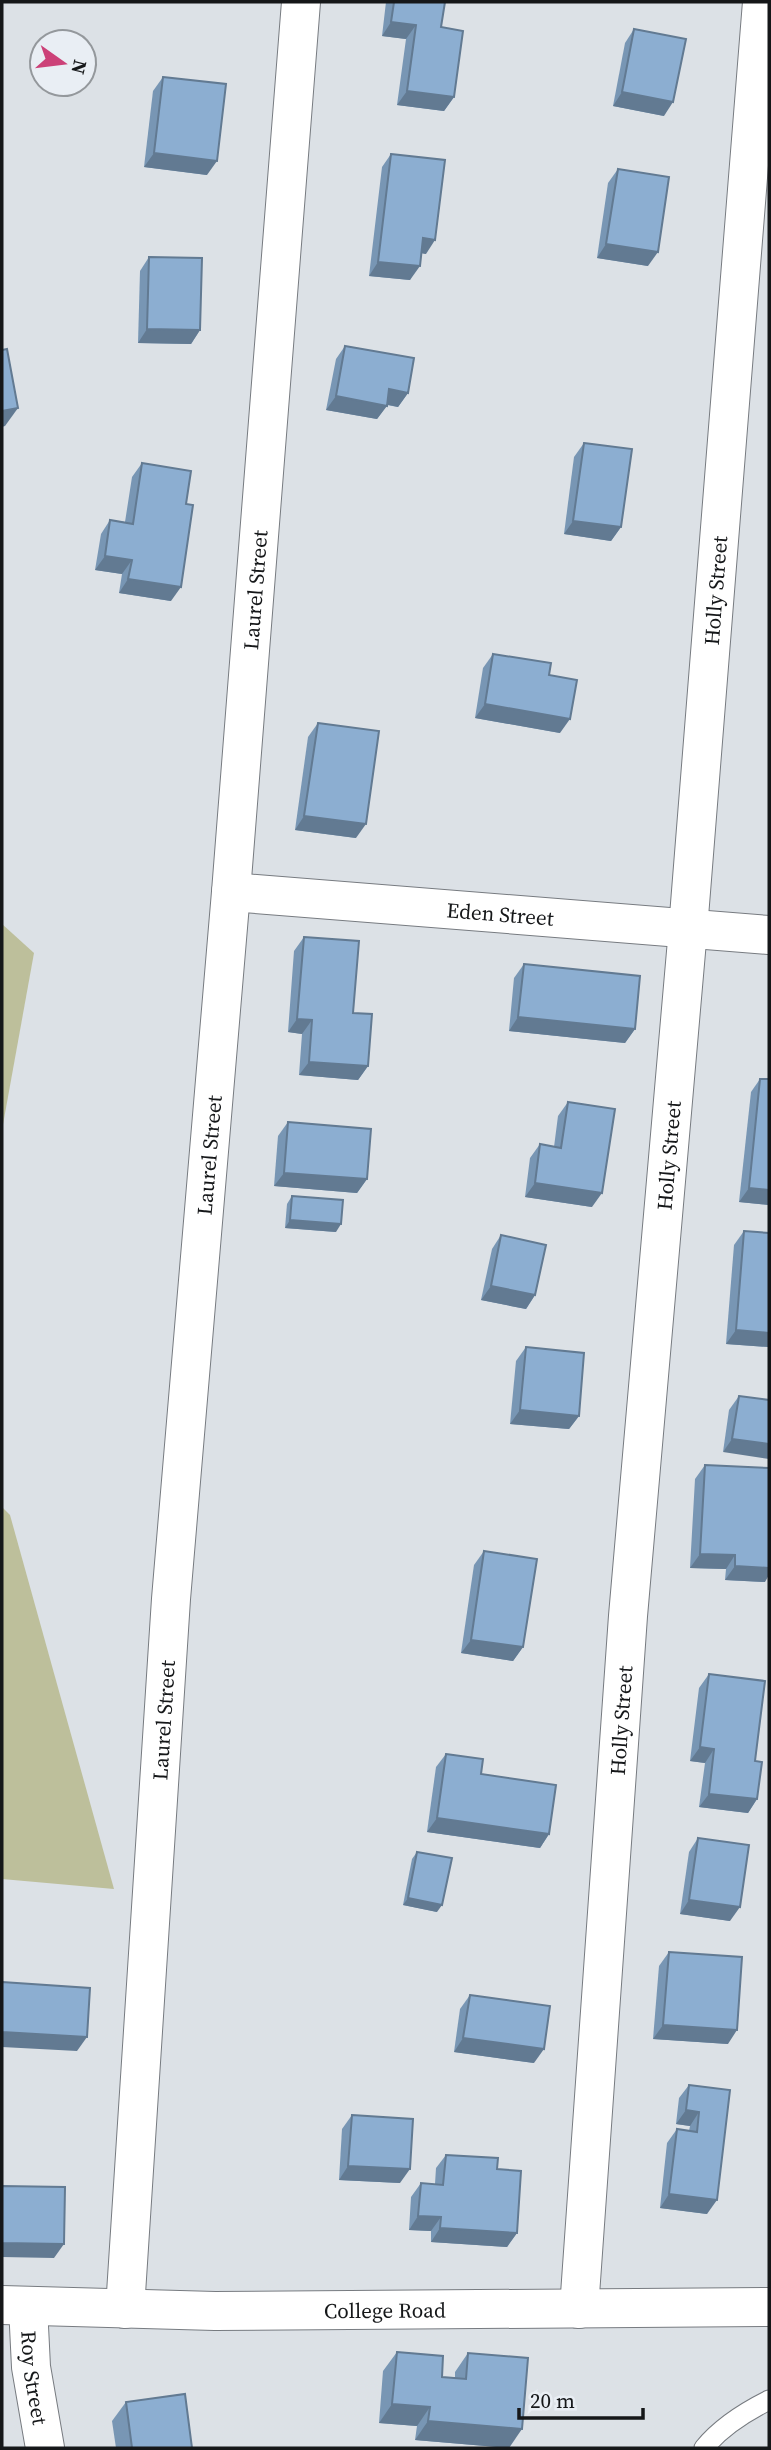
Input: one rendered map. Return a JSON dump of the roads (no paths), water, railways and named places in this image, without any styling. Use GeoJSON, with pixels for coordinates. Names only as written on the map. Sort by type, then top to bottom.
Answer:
{"type":"FeatureCollection","features":[{"type":"Feature","properties":{"kind":"street","name":"Laurel Street"},"geometry":{"type":"LineString","coordinates":[[125,2309],[171,1599],[231,892],[301,2]]}},
{"type":"Feature","properties":{"kind":"street","name":"Holly Street"},"geometry":{"type":"LineString","coordinates":[[579,2309],[628,1616],[688,929],[762,2]]}},
{"type":"Feature","properties":{"kind":"street","name":"Eden Street"},"geometry":{"type":"LineString","coordinates":[[231,892],[769,935]]}},
{"type":"Feature","properties":{"kind":"street","name":"College Road"},"geometry":{"type":"LineString","coordinates":[[15,2306],[229,2311],[769,2307]]}},
{"type":"Feature","properties":{"kind":"street","name":"Roy Street"},"geometry":{"type":"LineString","coordinates":[[15,2306],[31,2367],[45,2448]]}},
{"type":"Feature","properties":{"kind":"lane"},"geometry":{"type":"LineString","coordinates":[[704,2448],[713,2437],[747,2412],[769,2400]]}}]}
